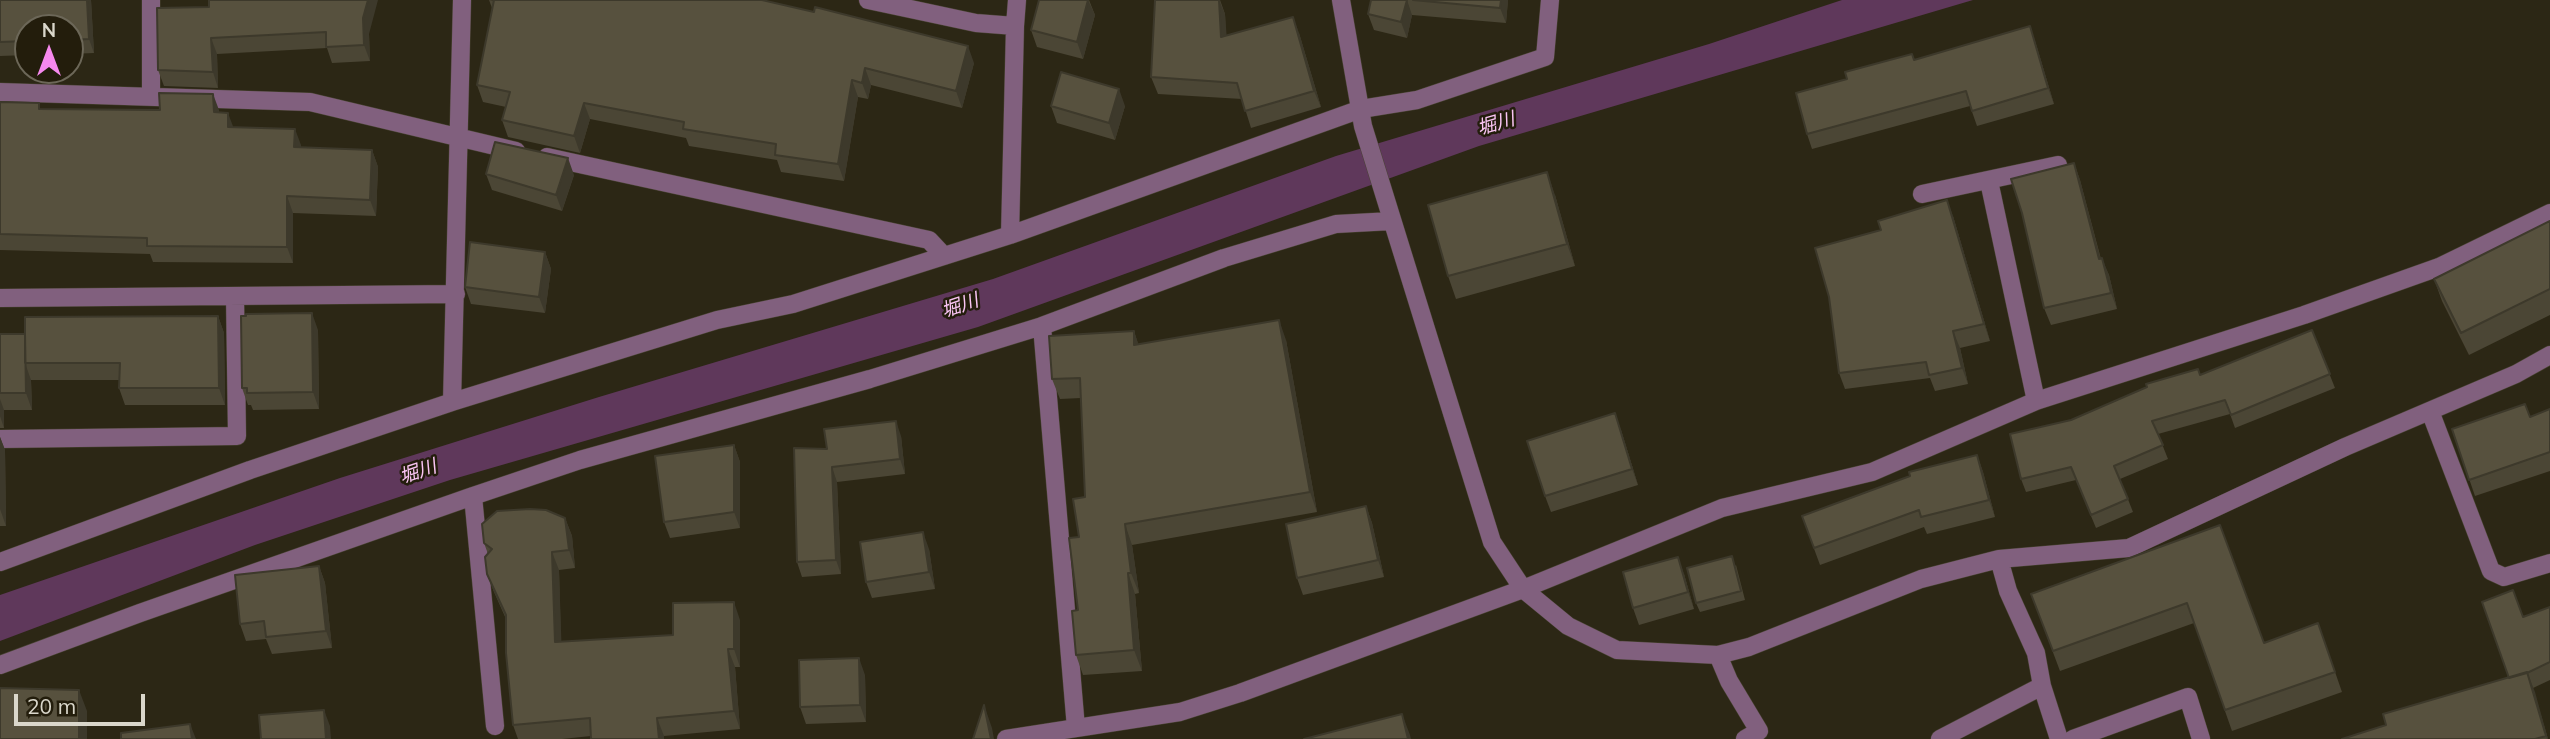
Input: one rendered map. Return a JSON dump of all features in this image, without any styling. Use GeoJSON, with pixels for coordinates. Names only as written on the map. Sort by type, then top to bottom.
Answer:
{"type":"FeatureCollection","features":[{"type":"Feature","properties":{"kind":"street"},"geometry":{"type":"LineString","coordinates":[[151,0],[151,97]]}},
{"type":"Feature","properties":{"kind":"street"},"geometry":{"type":"LineString","coordinates":[[452,402],[462,0]]}},
{"type":"Feature","properties":{"kind":"street"},"geometry":{"type":"LineString","coordinates":[[868,0],[976,23],[1015,26]]}},
{"type":"Feature","properties":{"kind":"street"},"geometry":{"type":"LineString","coordinates":[[1010,235],[1017,0]]}},
{"type":"Feature","properties":{"kind":"street"},"geometry":{"type":"LineString","coordinates":[[1341,0],[1362,118],[1492,542],[1522,589],[1568,626],[1617,650],[1718,655],[1749,647],[1920,579],[1999,558],[2129,548],[2345,447],[2516,374],[2550,355]]}},
{"type":"Feature","properties":{"kind":"street"},"geometry":{"type":"LineString","coordinates":[[0,562],[250,470],[452,402],[718,320],[793,304],[1010,235],[1545,57],[1550,0]]}},
{"type":"Feature","properties":{"kind":"street"},"geometry":{"type":"LineString","coordinates":[[0,92],[310,102],[459,138],[929,240],[944,256]]}},
{"type":"Feature","properties":{"kind":"street"},"geometry":{"type":"LineString","coordinates":[[1922,194],[2058,165]]}},
{"type":"Feature","properties":{"kind":"street"},"geometry":{"type":"LineString","coordinates":[[1990,181],[2036,401]]}},
{"type":"Feature","properties":{"kind":"street"},"geometry":{"type":"LineString","coordinates":[[0,665],[140,613],[580,460],[870,379],[1042,326],[1224,258],[1336,224],[1389,213]]}},
{"type":"Feature","properties":{"kind":"street"},"geometry":{"type":"LineString","coordinates":[[1006,739],[1180,712],[1240,693],[1522,589],[1721,508],[1872,472],[2036,401],[2304,315],[2439,267],[2550,213]]}},
{"type":"Feature","properties":{"kind":"street"},"geometry":{"type":"LineString","coordinates":[[0,298],[456,294]]}},
{"type":"Feature","properties":{"kind":"street"},"geometry":{"type":"LineString","coordinates":[[0,439],[236,436],[235,296]]}},
{"type":"Feature","properties":{"kind":"street"},"geometry":{"type":"LineString","coordinates":[[1042,326],[1076,728]]}},
{"type":"Feature","properties":{"kind":"street"},"geometry":{"type":"LineString","coordinates":[[2430,411],[2491,571],[2504,577],[2550,563]]}},
{"type":"Feature","properties":{"kind":"street"},"geometry":{"type":"LineString","coordinates":[[473,496],[495,726]]}},
{"type":"Feature","properties":{"kind":"street"},"geometry":{"type":"LineString","coordinates":[[1999,558],[2008,591],[2036,653],[2042,686],[2059,739]]}},
{"type":"Feature","properties":{"kind":"street"},"geometry":{"type":"LineString","coordinates":[[1718,655],[1759,731],[1745,739]]}},
{"type":"Feature","properties":{"kind":"street"},"geometry":{"type":"LineString","coordinates":[[1940,739],[2042,686]]}},
{"type":"Feature","properties":{"kind":"street"},"geometry":{"type":"LineString","coordinates":[[2073,739],[2188,697],[2202,739]]}},
{"type":"Feature","properties":{"kind":"water","name":"堀川"},"geometry":{"type":"Polygon","coordinates":[[[1842,0],[1973,0],[1479,146],[978,327],[450,480],[255,545],[0,641],[0,595],[340,478],[993,279],[1336,156],[1709,44],[1842,0]]]}},
{"type":"Feature","properties":{"kind":"building"},"geometry":{"type":"Polygon","coordinates":[[[0,0],[87,0],[89,39],[84,39],[84,14],[14,14],[14,42],[0,42],[0,0]]]}},
{"type":"Feature","properties":{"kind":"building"},"geometry":{"type":"Polygon","coordinates":[[[209,0],[368,0],[363,18],[364,45],[326,47],[326,32],[211,38],[213,72],[158,70],[157,8],[209,7],[209,0]]]}},
{"type":"Feature","properties":{"kind":"building"},"geometry":{"type":"Polygon","coordinates":[[[494,0],[762,0],[814,12],[815,7],[968,46],[956,91],[865,68],[862,83],[852,80],[838,164],[775,155],[776,144],[683,129],[684,122],[584,103],[574,136],[502,120],[510,92],[477,85],[494,0]]]}},
{"type":"Feature","properties":{"kind":"building"},"geometry":{"type":"Polygon","coordinates":[[[1039,0],[1088,0],[1077,42],[1031,30],[1039,0]]]}},
{"type":"Feature","properties":{"kind":"building"},"geometry":{"type":"Polygon","coordinates":[[[1155,0],[1219,0],[1221,37],[1293,17],[1314,91],[1245,111],[1237,83],[1151,77],[1155,0]]]}},
{"type":"Feature","properties":{"kind":"building"},"geometry":{"type":"Polygon","coordinates":[[[1371,0],[1407,0],[1401,22],[1368,14],[1371,0]]]}},
{"type":"Feature","properties":{"kind":"building"},"geometry":{"type":"Polygon","coordinates":[[[1413,0],[1501,0],[1500,8],[1413,0]]]}},
{"type":"Feature","properties":{"kind":"building"},"geometry":{"type":"Polygon","coordinates":[[[2030,26],[2048,88],[1972,111],[1966,91],[1807,134],[1796,93],[1847,79],[1845,72],[1912,54],[1914,60],[2030,26]]]}},
{"type":"Feature","properties":{"kind":"building"},"geometry":{"type":"Polygon","coordinates":[[[1061,72],[1119,89],[1109,123],[1051,106],[1061,72]]]}},
{"type":"Feature","properties":{"kind":"building"},"geometry":{"type":"Polygon","coordinates":[[[159,93],[213,94],[214,112],[228,113],[228,127],[295,129],[294,147],[372,150],[370,200],[287,196],[287,247],[147,246],[147,238],[0,234],[0,102],[39,103],[39,109],[160,110],[159,93]]]}},
{"type":"Feature","properties":{"kind":"building"},"geometry":{"type":"Polygon","coordinates":[[[495,142],[568,158],[556,195],[486,174],[495,142]]]}},
{"type":"Feature","properties":{"kind":"building"},"geometry":{"type":"Polygon","coordinates":[[[2074,163],[2099,259],[2102,258],[2111,293],[2044,308],[2022,213],[2011,179],[2074,163]]]}},
{"type":"Feature","properties":{"kind":"building"},"geometry":{"type":"Polygon","coordinates":[[[1547,172],[1567,244],[1448,276],[1428,205],[1547,172]]]}},
{"type":"Feature","properties":{"kind":"building"},"geometry":{"type":"Polygon","coordinates":[[[1947,200],[1984,324],[1953,331],[1962,368],[1929,375],[1926,362],[1839,373],[1829,297],[1815,248],[1881,230],[1878,221],[1947,200]]]}},
{"type":"Feature","properties":{"kind":"building"},"geometry":{"type":"Polygon","coordinates":[[[2550,221],[2550,289],[2461,333],[2434,279],[2550,221]]]}},
{"type":"Feature","properties":{"kind":"building"},"geometry":{"type":"Polygon","coordinates":[[[470,242],[545,252],[539,297],[465,287],[470,242]]]}},
{"type":"Feature","properties":{"kind":"building"},"geometry":{"type":"Polygon","coordinates":[[[312,313],[313,392],[247,393],[247,388],[242,388],[241,316],[312,313]]]}},
{"type":"Feature","properties":{"kind":"building"},"geometry":{"type":"Polygon","coordinates":[[[218,316],[219,388],[119,388],[120,363],[25,363],[25,317],[218,316]]]}},
{"type":"Feature","properties":{"kind":"building"},"geometry":{"type":"Polygon","coordinates":[[[1279,320],[1310,492],[1125,524],[1131,573],[1128,573],[1134,650],[1076,655],[1072,611],[1078,610],[1069,538],[1079,537],[1073,499],[1085,497],[1080,378],[1052,379],[1049,336],[1134,331],[1134,345],[1279,320]]]}},
{"type":"Feature","properties":{"kind":"building"},"geometry":{"type":"Polygon","coordinates":[[[2312,330],[2330,374],[2231,415],[2225,400],[2152,421],[2163,445],[2114,466],[2128,499],[2091,515],[2071,467],[2021,479],[2010,434],[2071,420],[2147,387],[2146,384],[2198,369],[2200,375],[2312,330]]]}},
{"type":"Feature","properties":{"kind":"building"},"geometry":{"type":"Polygon","coordinates":[[[0,334],[25,334],[26,393],[0,393],[0,334]]]}},
{"type":"Feature","properties":{"kind":"building"},"geometry":{"type":"Polygon","coordinates":[[[2525,404],[2530,417],[2550,409],[2550,452],[2469,480],[2452,429],[2525,404]]]}},
{"type":"Feature","properties":{"kind":"building"},"geometry":{"type":"Polygon","coordinates":[[[1615,413],[1632,469],[1545,496],[1527,441],[1615,413]]]}},
{"type":"Feature","properties":{"kind":"building"},"geometry":{"type":"Polygon","coordinates":[[[896,421],[900,459],[832,467],[836,560],[797,562],[794,448],[827,449],[824,429],[896,421]]]}},
{"type":"Feature","properties":{"kind":"building"},"geometry":{"type":"Polygon","coordinates":[[[734,445],[734,512],[664,522],[655,456],[734,445]]]}},
{"type":"Feature","properties":{"kind":"building"},"geometry":{"type":"Polygon","coordinates":[[[1977,455],[1989,500],[1921,517],[1919,510],[1814,548],[1802,516],[1910,476],[1909,472],[1977,455]]]}},
{"type":"Feature","properties":{"kind":"building"},"geometry":{"type":"Polygon","coordinates":[[[1366,506],[1378,560],[1297,578],[1286,524],[1366,506]]]}},
{"type":"Feature","properties":{"kind":"building"},"geometry":{"type":"Polygon","coordinates":[[[546,510],[565,518],[569,550],[552,552],[555,642],[673,635],[673,603],[734,602],[734,649],[728,649],[734,711],[657,718],[659,739],[591,739],[590,718],[513,725],[506,653],[506,615],[487,574],[485,557],[492,549],[484,543],[482,524],[497,511],[546,510]]]}},
{"type":"Feature","properties":{"kind":"building"},"geometry":{"type":"Polygon","coordinates":[[[2220,525],[2264,643],[2318,623],[2335,672],[2225,710],[2187,603],[2053,651],[2031,594],[2220,525]]]}},
{"type":"Feature","properties":{"kind":"building"},"geometry":{"type":"Polygon","coordinates":[[[923,532],[929,572],[866,582],[860,542],[923,532]]]}},
{"type":"Feature","properties":{"kind":"building"},"geometry":{"type":"Polygon","coordinates":[[[1732,556],[1741,591],[1696,603],[1687,568],[1732,556]]]}},
{"type":"Feature","properties":{"kind":"building"},"geometry":{"type":"Polygon","coordinates":[[[1678,557],[1688,592],[1633,608],[1623,572],[1678,557]]]}},
{"type":"Feature","properties":{"kind":"building"},"geometry":{"type":"Polygon","coordinates":[[[319,566],[326,631],[266,637],[264,621],[240,624],[235,575],[319,566]]]}},
{"type":"Feature","properties":{"kind":"building"},"geometry":{"type":"Polygon","coordinates":[[[2513,590],[2523,617],[2550,607],[2550,662],[2509,678],[2482,602],[2513,590]]]}},
{"type":"Feature","properties":{"kind":"building"},"geometry":{"type":"Polygon","coordinates":[[[859,658],[860,705],[800,707],[799,660],[859,658]]]}},
{"type":"Feature","properties":{"kind":"building"},"geometry":{"type":"Polygon","coordinates":[[[2527,672],[2546,736],[2535,739],[2342,739],[2386,725],[2383,714],[2527,672]]]}},
{"type":"Feature","properties":{"kind":"building"},"geometry":{"type":"Polygon","coordinates":[[[0,688],[79,690],[79,739],[0,739],[0,688]]]}},
{"type":"Feature","properties":{"kind":"building"},"geometry":{"type":"Polygon","coordinates":[[[984,705],[991,739],[973,739],[984,705]]]}},
{"type":"Feature","properties":{"kind":"building"},"geometry":{"type":"Polygon","coordinates":[[[324,710],[326,739],[261,739],[259,715],[324,710]]]}},
{"type":"Feature","properties":{"kind":"building"},"geometry":{"type":"Polygon","coordinates":[[[1402,714],[1408,739],[1304,739],[1402,714]]]}},
{"type":"Feature","properties":{"kind":"building"},"geometry":{"type":"Polygon","coordinates":[[[190,724],[192,739],[121,739],[121,733],[190,724]]]}}]}
